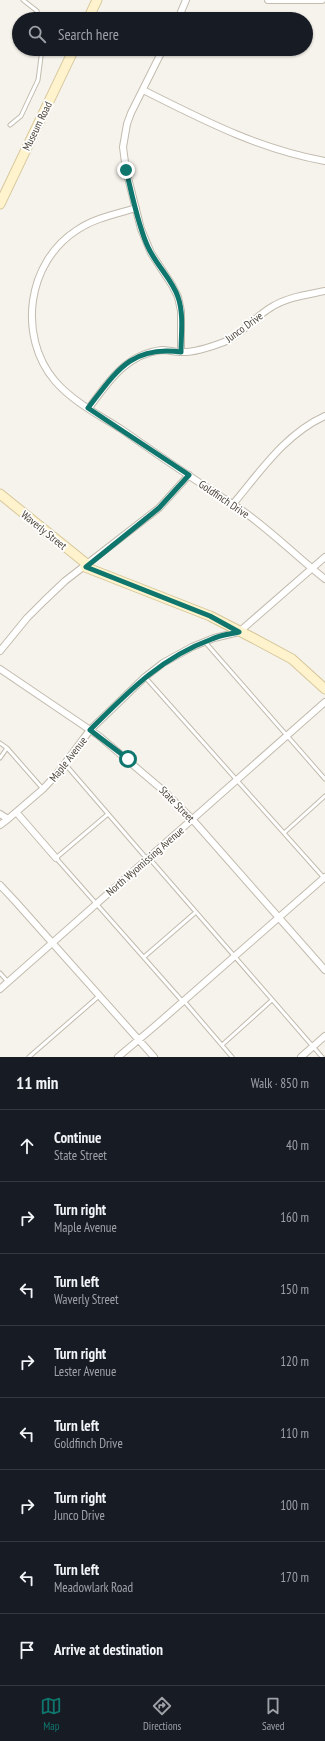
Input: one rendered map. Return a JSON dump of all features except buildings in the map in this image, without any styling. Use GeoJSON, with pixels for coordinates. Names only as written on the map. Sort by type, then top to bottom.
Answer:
{"type":"FeatureCollection","features":[{"type":"Feature","properties":{"kind":"street"},"geometry":{"type":"LineString","coordinates":[[91,12],[97,0]]}},
{"type":"Feature","properties":{"kind":"street"},"geometry":{"type":"LineString","coordinates":[[181,12],[186,0]]}},
{"type":"Feature","properties":{"kind":"street"},"geometry":{"type":"LineString","coordinates":[[268,0],[322,0]]}},
{"type":"Feature","properties":{"kind":"street","name":"Museum Road"},"geometry":{"type":"LineString","coordinates":[[0,204],[71,56]]}},
{"type":"Feature","properties":{"kind":"street"},"geometry":{"type":"LineString","coordinates":[[160,56],[131,112],[127,124],[123,147],[126,170],[141,229],[147,246],[178,297],[181,311],[181,352]]}},
{"type":"Feature","properties":{"kind":"street"},"geometry":{"type":"LineString","coordinates":[[143,90],[221,129],[250,141],[299,156],[325,161]]}},
{"type":"Feature","properties":{"kind":"street","name":"Goldfinch Drive"},"geometry":{"type":"LineString","coordinates":[[136,208],[90,222],[69,236],[51,254],[40,275],[34,293],[31,322],[34,339],[40,356],[49,373],[61,387],[88,408],[233,504],[273,533],[325,579]]}},
{"type":"Feature","properties":{"kind":"street","name":"Junco Drive"},"geometry":{"type":"LineString","coordinates":[[88,408],[118,370],[133,360],[147,354],[163,350],[181,352],[208,348],[226,341],[242,331],[268,310],[283,301],[325,291]]}},
{"type":"Feature","properties":{"kind":"street"},"geometry":{"type":"LineString","coordinates":[[233,504],[281,448],[300,431],[325,416]]}},
{"type":"Feature","properties":{"kind":"street"},"geometry":{"type":"LineString","coordinates":[[0,651],[27,618],[65,581],[87,566],[159,508],[189,475]]}},
{"type":"Feature","properties":{"kind":"street","name":"Waverly Street"},"geometry":{"type":"LineString","coordinates":[[0,495],[87,566],[210,616],[239,632],[260,641],[292,659],[325,689]]}},
{"type":"Feature","properties":{"kind":"street"},"geometry":{"type":"LineString","coordinates":[[239,632],[325,557]]}},
{"type":"Feature","properties":{"kind":"street","name":"Maple Avenue"},"geometry":{"type":"LineString","coordinates":[[0,825],[17,813],[43,789],[65,764],[90,730],[145,677],[178,654],[204,642],[239,632]]}},
{"type":"Feature","properties":{"kind":"street","name":"State Street"},"geometry":{"type":"LineString","coordinates":[[0,669],[90,730],[148,775],[192,819],[325,970]]}},
{"type":"Feature","properties":{"kind":"street","name":"North Wyomissing Avenue"},"geometry":{"type":"LineString","coordinates":[[0,989],[325,702]]}},
{"type":"Feature","properties":{"kind":"street"},"geometry":{"type":"LineString","coordinates":[[17,813],[56,858]]}},
{"type":"Feature","properties":{"kind":"street"},"geometry":{"type":"LineString","coordinates":[[0,814],[8,819]]}},
{"type":"Feature","properties":{"kind":"street"},"geometry":{"type":"LineString","coordinates":[[118,1057],[325,878]]}},
{"type":"Feature","properties":{"kind":"street"},"geometry":{"type":"LineString","coordinates":[[0,885],[154,1057]]}},
{"type":"Feature","properties":{"kind":"street"},"geometry":{"type":"LineString","coordinates":[[301,1057],[325,1036]]}},
{"type":"Feature","properties":{"kind":"lane"},"geometry":{"type":"LineString","coordinates":[[23,0],[37,12]]}},
{"type":"Feature","properties":{"kind":"lane"},"geometry":{"type":"LineString","coordinates":[[10,125],[21,116],[38,80],[41,56]]}},
{"type":"Feature","properties":{"kind":"lane"},"geometry":{"type":"LineString","coordinates":[[204,642],[325,779]]}},
{"type":"Feature","properties":{"kind":"lane"},"geometry":{"type":"LineString","coordinates":[[145,677],[325,878]]}},
{"type":"Feature","properties":{"kind":"lane"},"geometry":{"type":"LineString","coordinates":[[0,743],[7,748],[43,789]]}},
{"type":"Feature","properties":{"kind":"lane"},"geometry":{"type":"LineString","coordinates":[[0,758],[7,748]]}},
{"type":"Feature","properties":{"kind":"lane"},"geometry":{"type":"LineString","coordinates":[[65,764],[322,1057]]}},
{"type":"Feature","properties":{"kind":"lane"},"geometry":{"type":"LineString","coordinates":[[284,833],[325,796]]}},
{"type":"Feature","properties":{"kind":"lane"},"geometry":{"type":"LineString","coordinates":[[108,814],[56,858],[232,1057]]}},
{"type":"Feature","properties":{"kind":"lane"},"geometry":{"type":"LineString","coordinates":[[144,957],[196,912]]}},
{"type":"Feature","properties":{"kind":"lane"},"geometry":{"type":"LineString","coordinates":[[0,973],[8,982]]}},
{"type":"Feature","properties":{"kind":"lane"},"geometry":{"type":"LineString","coordinates":[[29,1057],[99,996]]}},
{"type":"Feature","properties":{"kind":"lane"},"geometry":{"type":"LineString","coordinates":[[222,1045],[272,1000]]}},
{"type":"Feature","properties":{"kind":"route"},"geometry":{"type":"LineString","coordinates":[[126,170],[141,229],[147,246],[176,291],[178,297],[181,311],[181,352],[163,350],[152,352],[142,355],[125,364],[118,370],[88,408],[189,475],[159,508],[86,567],[210,616],[239,632],[204,642],[163,663],[126,694],[90,730],[128,759]]}}]}
